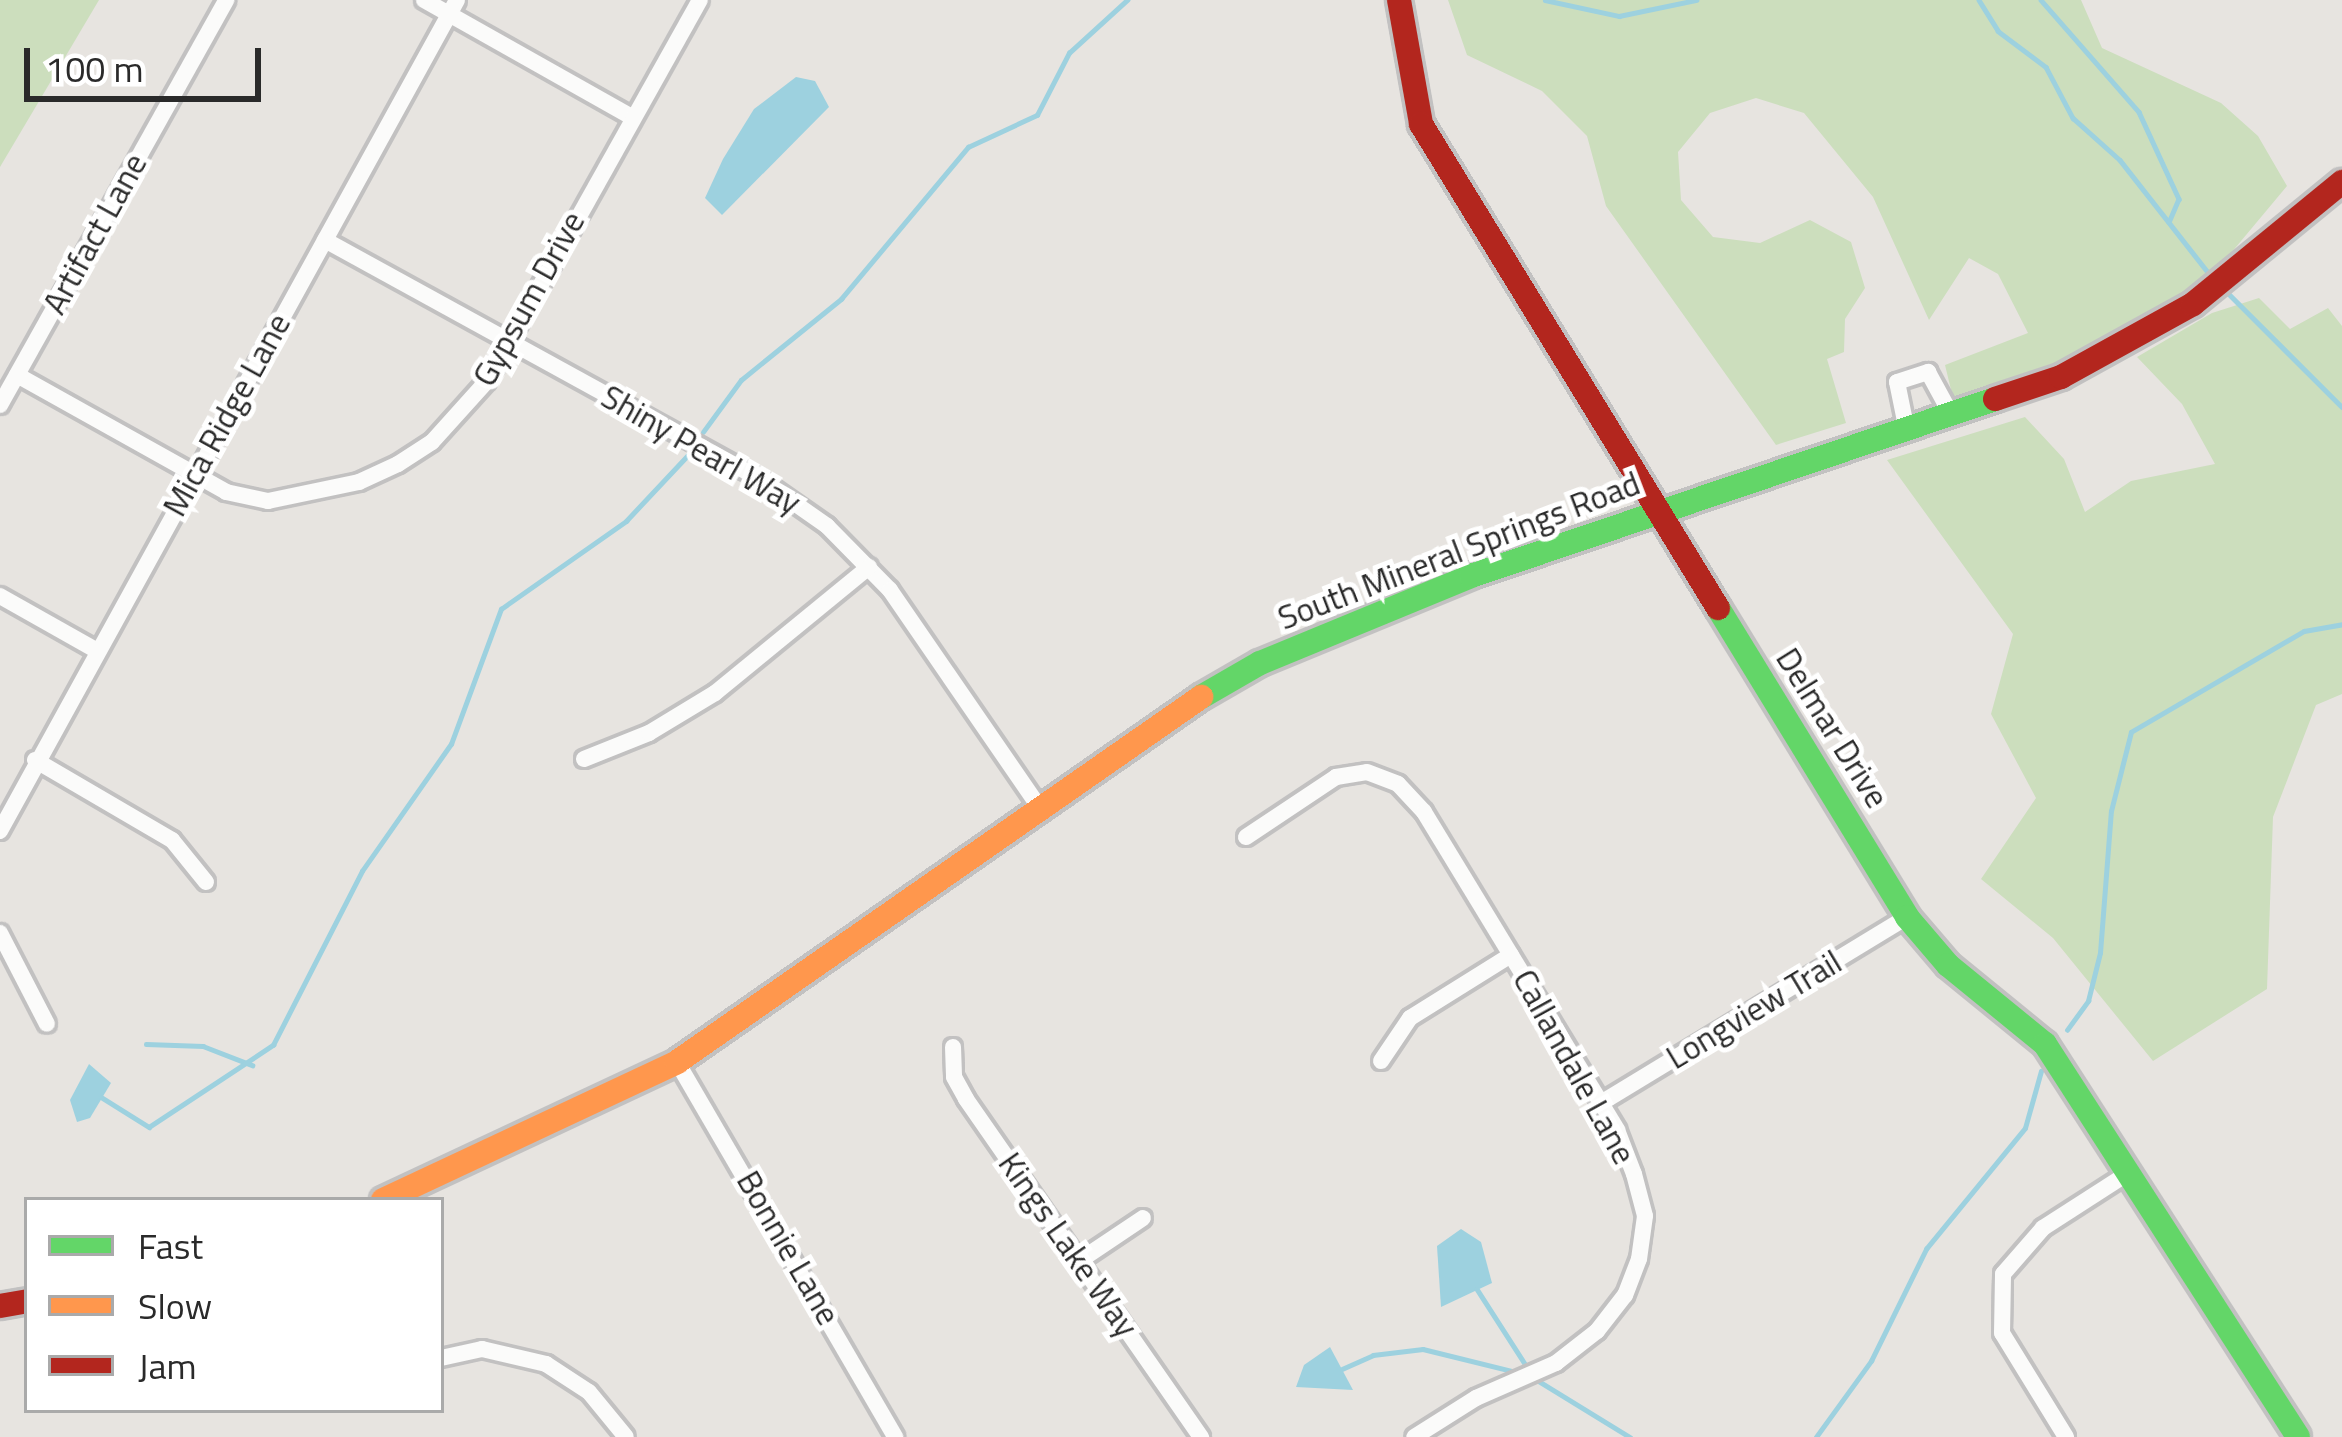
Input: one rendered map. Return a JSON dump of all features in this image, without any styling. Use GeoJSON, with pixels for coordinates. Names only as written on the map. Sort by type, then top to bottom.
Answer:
{"type":"FeatureCollection","features":[{"type":"Feature","properties":{"kind":"street","name":"Artifact Lane"},"geometry":{"type":"LineString","coordinates":[[0,405],[226,0]]}},
{"type":"Feature","properties":{"kind":"street"},"geometry":{"type":"LineString","coordinates":[[424,0],[452,7],[630,116]]}},
{"type":"Feature","properties":{"kind":"street","name":"Gypsum Drive"},"geometry":{"type":"LineString","coordinates":[[17,375],[192,477],[268,501],[358,482],[432,442],[487,381],[630,116],[700,0]]}},
{"type":"Feature","properties":{"kind":"street","name":"Delmar Drive"},"geometry":{"type":"LineString","coordinates":[[1400,0],[1401,45],[1421,124],[1663,509],[1907,917],[1948,965],[2045,1044],[2298,1437]]}},
{"type":"Feature","properties":{"kind":"street","name":"Mica Ridge Lane"},"geometry":{"type":"LineString","coordinates":[[0,831],[452,7]]}},
{"type":"Feature","properties":{"kind":"street","name":"South Mineral Springs Road"},"geometry":{"type":"LineString","coordinates":[[389,1197],[677,1062],[1193,701],[1291,648],[1663,509],[1952,416],[2142,337],[2236,272],[2342,182]]}},
{"type":"Feature","properties":{"kind":"street","name":"Shiny Pearl Way"},"geometry":{"type":"LineString","coordinates":[[325,240],[760,479],[869,567],[1041,810]]}},
{"type":"Feature","properties":{"kind":"street"},"geometry":{"type":"LineString","coordinates":[[1907,430],[1898,382],[1928,372],[1952,416]]}},
{"type":"Feature","properties":{"kind":"street"},"geometry":{"type":"LineString","coordinates":[[584,759],[649,734],[715,693],[869,567]]}},
{"type":"Feature","properties":{"kind":"street"},"geometry":{"type":"LineString","coordinates":[[0,596],[96,650]]}},
{"type":"Feature","properties":{"kind":"street"},"geometry":{"type":"LineString","coordinates":[[35,760],[172,840],[206,882]]}},
{"type":"Feature","properties":{"kind":"street","name":"Callandale Lane"},"geometry":{"type":"LineString","coordinates":[[1246,837],[1336,777],[1367,772],[1398,784],[1424,812],[1601,1103],[1645,1216],[1625,1295],[1597,1331],[1556,1363],[1476,1398],[1414,1437]]}},
{"type":"Feature","properties":{"kind":"street","name":"Longview Trail"},"geometry":{"type":"LineString","coordinates":[[1601,1103],[1907,917]]}},
{"type":"Feature","properties":{"kind":"street"},"geometry":{"type":"LineString","coordinates":[[0,933],[6,969],[47,1024]]}},
{"type":"Feature","properties":{"kind":"street"},"geometry":{"type":"LineString","coordinates":[[1381,1060],[1410,1018],[1511,956]]}},
{"type":"Feature","properties":{"kind":"street","name":"Kings Lake Way"},"geometry":{"type":"LineString","coordinates":[[953,1047],[954,1077],[966,1099],[1201,1437]]}},
{"type":"Feature","properties":{"kind":"street","name":"Bonnie Lane"},"geometry":{"type":"LineString","coordinates":[[677,1062],[895,1437]]}},
{"type":"Feature","properties":{"kind":"street"},"geometry":{"type":"LineString","coordinates":[[2066,1437],[2002,1334],[2002,1274],[2043,1228],[2130,1172]]}},
{"type":"Feature","properties":{"kind":"street"},"geometry":{"type":"LineString","coordinates":[[1079,1262],[1143,1218]]}},
{"type":"Feature","properties":{"kind":"street"},"geometry":{"type":"LineString","coordinates":[[444,1357],[482,1349],[546,1364],[589,1392],[626,1437]]}},
{"type":"Feature","properties":{"kind":"green space"},"geometry":{"type":"Polygon","coordinates":[[[0,0],[99,0],[0,167],[0,0]]]}},
{"type":"Feature","properties":{"kind":"green space"},"geometry":{"type":"Polygon","coordinates":[[[1448,0],[2081,0],[2102,48],[2221,103],[2258,136],[2287,186],[2226,259],[2161,309],[2090,349],[1954,402],[1945,365],[2028,333],[1998,274],[1969,258],[1929,320],[1873,197],[1804,113],[1756,98],[1710,113],[1678,152],[1681,200],[1713,237],[1760,243],[1810,220],[1851,242],[1865,288],[1845,319],[1844,352],[1827,359],[1846,423],[1776,445],[1606,206],[1587,136],[1542,91],[1467,55],[1448,0]]]}},
{"type":"Feature","properties":{"kind":"green space"},"geometry":{"type":"Polygon","coordinates":[[[2259,298],[2290,329],[2328,308],[2342,326],[2342,694],[2316,705],[2273,817],[2267,989],[2153,1061],[2053,938],[1981,879],[2036,798],[1991,714],[2013,634],[1887,460],[2025,417],[2064,459],[2085,512],[2131,481],[2215,464],[2182,404],[2137,357],[2212,313],[2259,298]]]}},
{"type":"Feature","properties":{"kind":"water"},"geometry":{"type":"Polygon","coordinates":[[[796,77],[815,81],[829,107],[722,215],[705,198],[723,159],[754,109],[796,77]]]}},
{"type":"Feature","properties":{"kind":"water"},"geometry":{"type":"Polygon","coordinates":[[[89,1064],[111,1083],[90,1118],[77,1122],[70,1100],[89,1064]]]}},
{"type":"Feature","properties":{"kind":"water"},"geometry":{"type":"Polygon","coordinates":[[[1461,1229],[1481,1242],[1492,1283],[1441,1307],[1437,1246],[1461,1229]]]}},
{"type":"Feature","properties":{"kind":"water"},"geometry":{"type":"Polygon","coordinates":[[[1330,1347],[1353,1390],[1296,1387],[1304,1365],[1330,1347]]]}},
{"type":"Feature","properties":{"kind":"waterway"},"geometry":{"type":"LineString","coordinates":[[703,432],[741,380],[841,299],[968,147],[1037,115],[1069,53],[1127,0]]}},
{"type":"Feature","properties":{"kind":"waterway"},"geometry":{"type":"LineString","coordinates":[[1545,0],[1619,16],[1696,0]]}},
{"type":"Feature","properties":{"kind":"waterway"},"geometry":{"type":"LineString","coordinates":[[1979,0],[1998,31],[2046,67],[2073,118],[2120,160],[2211,276]]}},
{"type":"Feature","properties":{"kind":"waterway"},"geometry":{"type":"LineString","coordinates":[[2041,0],[2139,112],[2179,199],[2169,222]]}},
{"type":"Feature","properties":{"kind":"waterway"},"geometry":{"type":"LineString","coordinates":[[2223,288],[2342,407]]}},
{"type":"Feature","properties":{"kind":"waterway"},"geometry":{"type":"LineString","coordinates":[[101,1097],[149,1127],[273,1045],[362,871],[451,744],[501,609],[626,521],[689,454]]}},
{"type":"Feature","properties":{"kind":"waterway"},"geometry":{"type":"LineString","coordinates":[[2067,1030],[2088,1001],[2100,953],[2111,811],[2131,732],[2304,631],[2342,624]]}},
{"type":"Feature","properties":{"kind":"waterway"},"geometry":{"type":"LineString","coordinates":[[146,1044],[203,1046],[252,1065]]}},
{"type":"Feature","properties":{"kind":"waterway"},"geometry":{"type":"LineString","coordinates":[[1816,1437],[1871,1361],[1926,1249],[2025,1128],[2041,1071]]}},
{"type":"Feature","properties":{"kind":"waterway"},"geometry":{"type":"LineString","coordinates":[[1477,1289],[1529,1370]]}},
{"type":"Feature","properties":{"kind":"waterway"},"geometry":{"type":"LineString","coordinates":[[1342,1369],[1373,1355],[1423,1349],[1516,1372]]}},
{"type":"Feature","properties":{"kind":"waterway"},"geometry":{"type":"LineString","coordinates":[[1532,1377],[1630,1437]]}},
{"type":"Feature","properties":{"kind":"traffic: fast"},"geometry":{"type":"LineString","coordinates":[[1201,697],[1260,663],[1471,576],[1995,399]]}},
{"type":"Feature","properties":{"kind":"traffic: fast"},"geometry":{"type":"LineString","coordinates":[[1718,608],[1907,917],[1948,965],[2045,1044],[2298,1437]]}},
{"type":"Feature","properties":{"kind":"traffic: slow"},"geometry":{"type":"LineString","coordinates":[[389,1197],[677,1062],[1201,697]]}},
{"type":"Feature","properties":{"kind":"traffic: jam"},"geometry":{"type":"LineString","coordinates":[[1399,0],[1421,124],[1718,608]]}},
{"type":"Feature","properties":{"kind":"traffic: jam"},"geometry":{"type":"LineString","coordinates":[[1995,399],[2061,377],[2193,304],[2342,182]]}},
{"type":"Feature","properties":{"kind":"traffic: jam"},"geometry":{"type":"LineString","coordinates":[[0,1306],[24,1302]]}}]}
